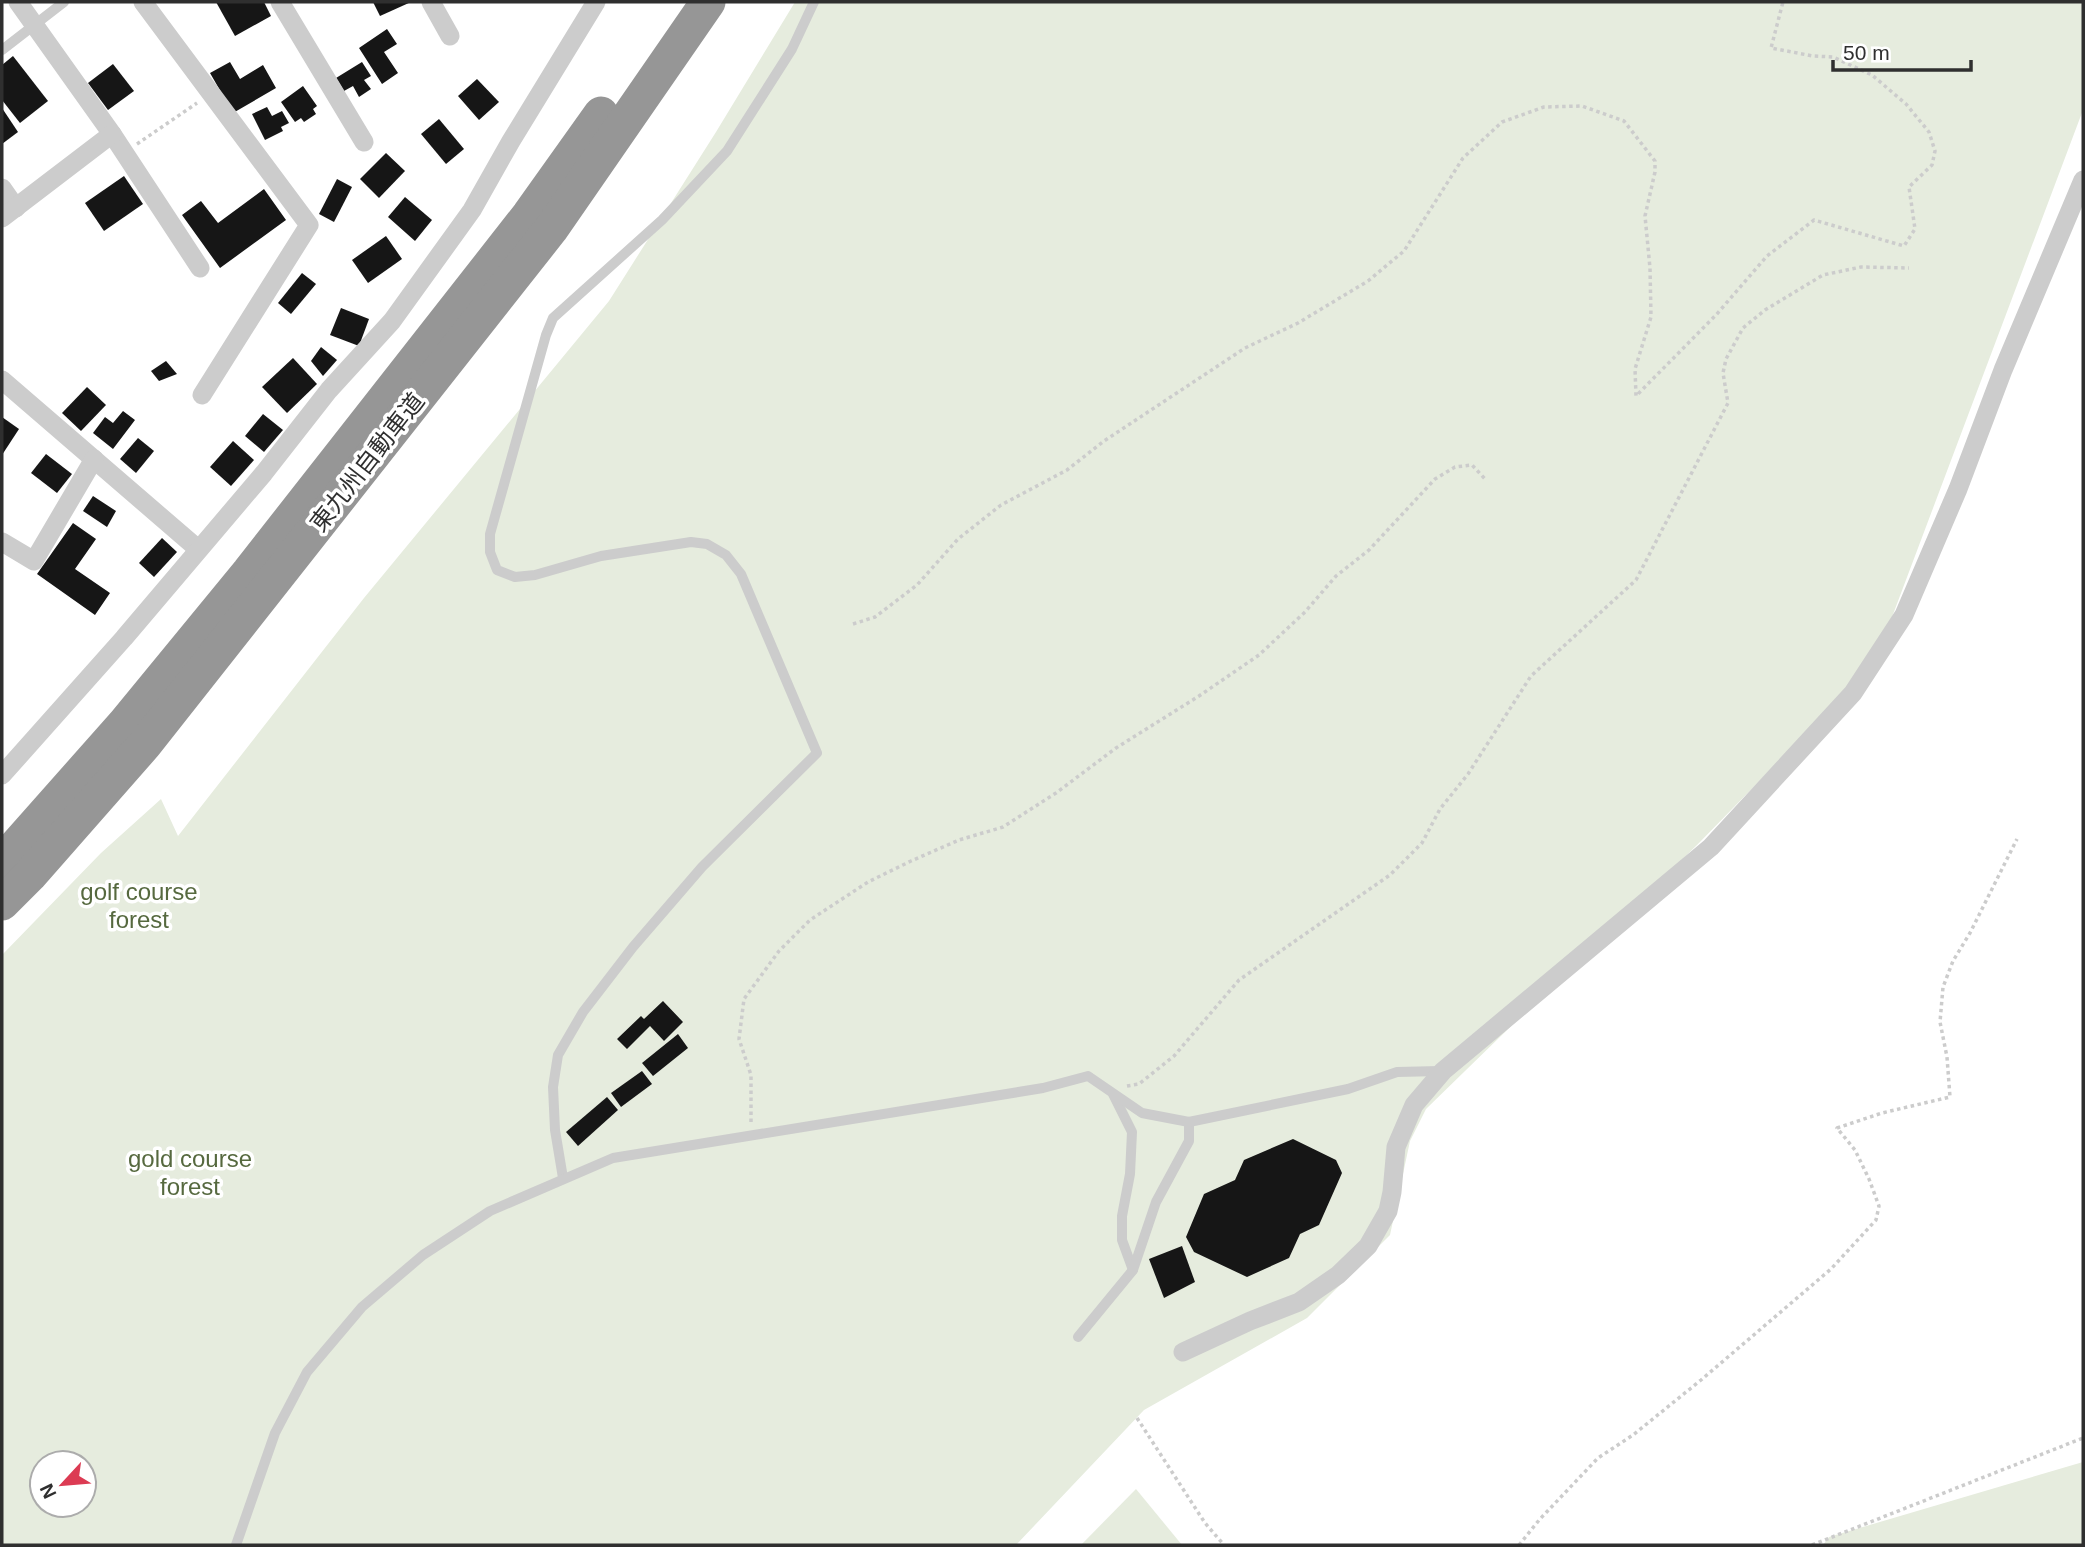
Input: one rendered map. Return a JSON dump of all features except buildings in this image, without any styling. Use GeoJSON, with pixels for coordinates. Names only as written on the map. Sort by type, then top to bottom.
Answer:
{"type":"FeatureCollection","features":[{"type":"Feature","properties":{"kind":"highway","name":"東九州自動車道"},"geometry":{"type":"LineString","coordinates":[[2,862],[125,723],[249,572],[529,215],[682,2]]}},
{"type":"Feature","properties":{"kind":"highway","name":"東九州自動車道"},"geometry":{"type":"LineString","coordinates":[[2,903],[145,744],[551,229],[708,2]]}},
{"type":"Feature","properties":{"kind":"street"},"geometry":{"type":"LineString","coordinates":[[18,2],[112,134],[200,268]]}},
{"type":"Feature","properties":{"kind":"street"},"geometry":{"type":"LineString","coordinates":[[143,2],[309,225],[202,395]]}},
{"type":"Feature","properties":{"kind":"street"},"geometry":{"type":"LineString","coordinates":[[280,2],[364,142]]}},
{"type":"Feature","properties":{"kind":"street"},"geometry":{"type":"LineString","coordinates":[[431,2],[450,36]]}},
{"type":"Feature","properties":{"kind":"street"},"geometry":{"type":"LineString","coordinates":[[2,775],[124,638],[264,473],[329,390],[392,321],[472,210],[596,2]]}},
{"type":"Feature","properties":{"kind":"street"},"geometry":{"type":"LineString","coordinates":[[2,188],[9,213],[112,134]]}},
{"type":"Feature","properties":{"kind":"street"},"geometry":{"type":"LineString","coordinates":[[1183,1352],[1299,1302],[1338,1275],[1368,1246],[1388,1211],[1396,1147],[1414,1105],[1443,1071],[1711,847],[1853,693],[1904,615],[2083,180]]}},
{"type":"Feature","properties":{"kind":"street"},"geometry":{"type":"LineString","coordinates":[[2,380],[198,549]]}},
{"type":"Feature","properties":{"kind":"street"},"geometry":{"type":"LineString","coordinates":[[2,542],[34,561],[94,459]]}},
{"type":"Feature","properties":{"kind":"lane"},"geometry":{"type":"LineString","coordinates":[[2,50],[64,2]]}},
{"type":"Feature","properties":{"kind":"lane"},"geometry":{"type":"LineString","coordinates":[[563,1178],[555,1129],[553,1087],[558,1055],[583,1012],[633,947],[702,867],[817,753],[741,574],[726,555],[707,544],[691,542],[601,556],[535,575],[515,577],[497,570],[490,552],[490,534],[546,335],[554,318],[662,220],[727,151],[792,49],[814,2]]}},
{"type":"Feature","properties":{"kind":"lane"},"geometry":{"type":"LineString","coordinates":[[236,1545],[275,1433],[307,1372],[362,1307],[423,1255],[490,1211],[613,1158],[1043,1088],[1088,1076],[1142,1113],[1189,1122],[1348,1089],[1397,1072],[1443,1071]]}},
{"type":"Feature","properties":{"kind":"lane"},"geometry":{"type":"LineString","coordinates":[[1111,1090],[1132,1132],[1130,1174],[1122,1216],[1122,1240],[1133,1270]]}},
{"type":"Feature","properties":{"kind":"lane"},"geometry":{"type":"LineString","coordinates":[[1078,1337],[1133,1270],[1156,1202],[1189,1141],[1189,1122]]}},
{"type":"Feature","properties":{"kind":"path"},"geometry":{"type":"LineString","coordinates":[[853,624],[875,617],[917,584],[958,539],[1000,505],[1067,470],[1104,441],[1245,348],[1298,323],[1368,281],[1404,251],[1463,158],[1502,122],[1513,118],[1544,107],[1582,106],[1624,121],[1654,161],[1656,172],[1645,216],[1651,317],[1635,369],[1636,396],[1716,315],[1767,256],[1814,220],[1904,246],[1915,229],[1909,187],[1932,166],[1935,151],[1929,132],[1906,104],[1872,75],[1833,57],[1771,48],[1783,2]]}},
{"type":"Feature","properties":{"kind":"path"},"geometry":{"type":"LineString","coordinates":[[124,153],[211,93]]}},
{"type":"Feature","properties":{"kind":"path"},"geometry":{"type":"LineString","coordinates":[[1111,1090],[1139,1084],[1174,1056],[1239,980],[1390,875],[1422,843],[1440,808],[1468,774],[1531,676],[1636,580],[1728,403],[1723,373],[1726,359],[1743,328],[1792,292],[1823,275],[1861,267],[1909,268]]}},
{"type":"Feature","properties":{"kind":"path"},"geometry":{"type":"LineString","coordinates":[[751,1134],[751,1075],[739,1039],[744,999],[779,951],[810,920],[867,882],[959,840],[1003,827],[1056,793],[1116,748],[1199,696],[1259,654],[1305,612],[1336,576],[1369,550],[1435,479],[1455,467],[1472,465],[1486,480]]}},
{"type":"Feature","properties":{"kind":"path"},"geometry":{"type":"LineString","coordinates":[[1519,1545],[1598,1458],[1633,1435],[1701,1380],[1831,1269],[1876,1220],[1879,1206],[1869,1179],[1855,1150],[1837,1128],[1882,1113],[1950,1097],[1947,1057],[1940,1022],[1943,987],[1953,961],[2017,839]]}},
{"type":"Feature","properties":{"kind":"path"},"geometry":{"type":"LineString","coordinates":[[1137,1418],[1205,1523],[1224,1545]]}},
{"type":"Feature","properties":{"kind":"path"},"geometry":{"type":"LineString","coordinates":[[1812,1545],[2083,1438]]}},
{"type":"Feature","properties":{"kind":"green space"},"geometry":{"type":"Polygon","coordinates":[[[795,2],[2083,2],[2083,110],[1889,625],[1848,690],[1698,844],[1426,1109],[1410,1141],[1390,1235],[1307,1318],[1144,1410],[1016,1545],[2,1545],[2,955],[101,853],[161,799],[178,836],[364,598],[609,301],[795,2]]]}},
{"type":"Feature","properties":{"kind":"green space"},"geometry":{"type":"Polygon","coordinates":[[[2083,1462],[2083,1545],[1823,1545],[1829,1537],[2083,1462]]]}},
{"type":"Feature","properties":{"kind":"green space"},"geometry":{"type":"Polygon","coordinates":[[[1136,1489],[1182,1545],[1081,1545],[1136,1489]]]}},
{"type":"Feature","properties":{"kind":"park label","name":"golf course forest"},"geometry":{"type":"Point","coordinates":[139,905]}},
{"type":"Feature","properties":{"kind":"park label","name":"gold course forest"},"geometry":{"type":"Point","coordinates":[190,1172]}}]}
